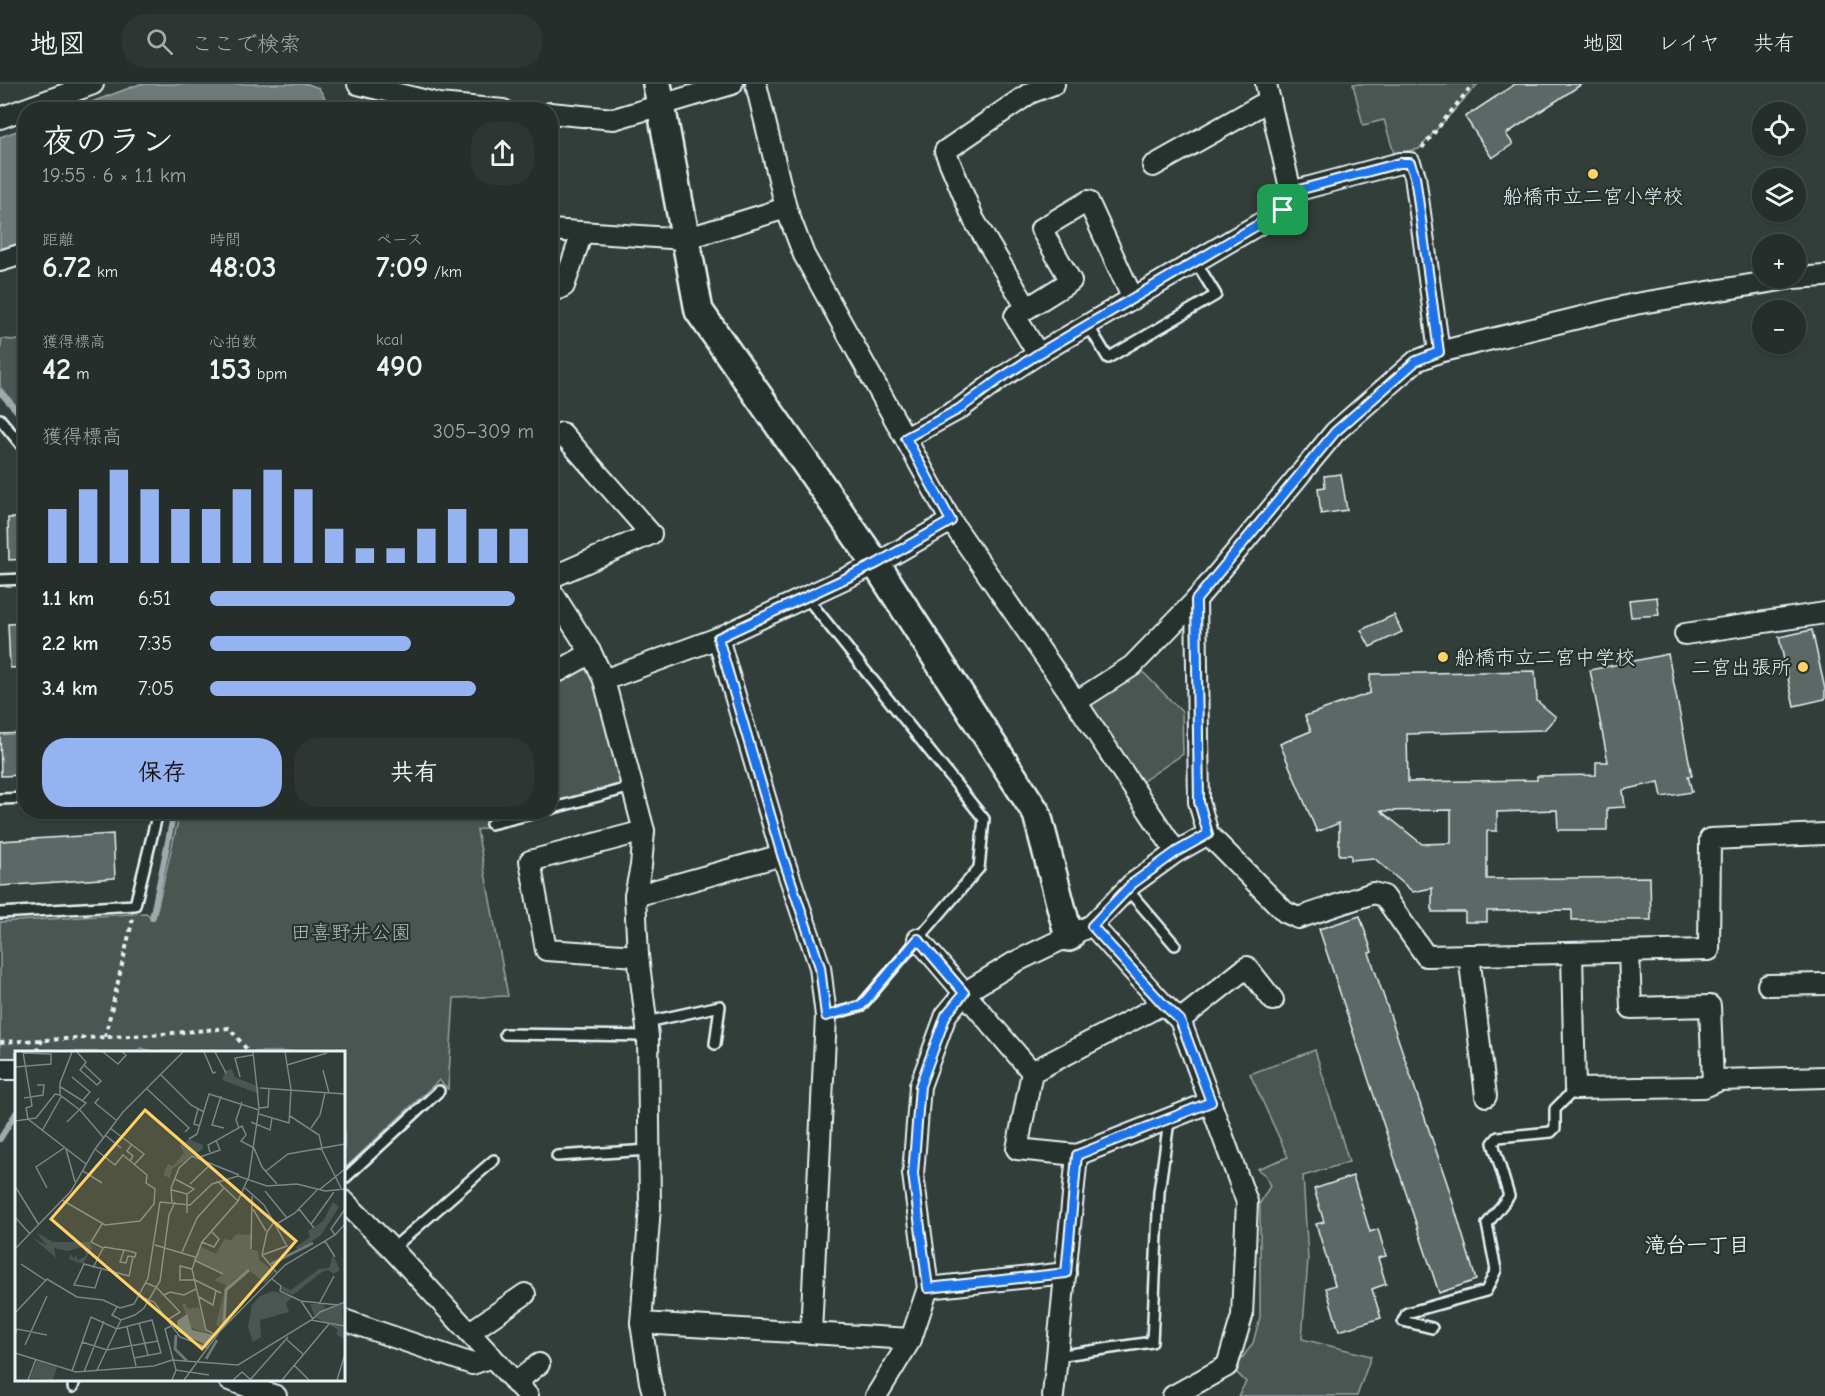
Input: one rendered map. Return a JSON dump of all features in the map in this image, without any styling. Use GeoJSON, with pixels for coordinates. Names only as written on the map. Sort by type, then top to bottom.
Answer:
{"type":"FeatureCollection","features":[{"type":"Feature","properties":{"kind":"street"},"geometry":{"type":"LineString","coordinates":[[44,102],[93,84]]}},
{"type":"Feature","properties":{"kind":"street"},"geometry":{"type":"LineString","coordinates":[[358,84],[400,102]]}},
{"type":"Feature","properties":{"kind":"street"},"geometry":{"type":"LineString","coordinates":[[558,114],[614,119],[658,95],[732,84]]}},
{"type":"Feature","properties":{"kind":"street"},"geometry":{"type":"LineString","coordinates":[[756,84],[786,208],[804,255],[951,521],[1176,852]]}},
{"type":"Feature","properties":{"kind":"street"},"geometry":{"type":"LineString","coordinates":[[1028,308],[974,220],[945,151],[1028,89],[1054,84]]}},
{"type":"Feature","properties":{"kind":"street"},"geometry":{"type":"LineString","coordinates":[[906,438],[959,409],[1038,354],[1283,210],[1291,192],[1268,92],[1153,166]]}},
{"type":"Feature","properties":{"kind":"street"},"geometry":{"type":"LineString","coordinates":[[658,95],[699,312],[876,564],[1037,814],[1081,931],[1180,1020],[1247,1202],[1242,1316],[1227,1366],[1173,1396]]}},
{"type":"Feature","properties":{"kind":"street"},"geometry":{"type":"LineString","coordinates":[[0,118],[18,111]]}},
{"type":"Feature","properties":{"kind":"street"},"geometry":{"type":"LineString","coordinates":[[1291,192],[1400,163],[1410,163],[1415,176],[1439,352]]}},
{"type":"Feature","properties":{"kind":"street"},"geometry":{"type":"LineString","coordinates":[[1038,354],[1016,316],[1071,281],[1041,229],[1088,201],[1133,299]]}},
{"type":"Feature","properties":{"kind":"street"},"geometry":{"type":"LineString","coordinates":[[558,231],[685,239],[786,208]]}},
{"type":"Feature","properties":{"kind":"street"},"geometry":{"type":"LineString","coordinates":[[558,289],[564,286],[582,233]]}},
{"type":"Feature","properties":{"kind":"street"},"geometry":{"type":"LineString","coordinates":[[0,261],[18,255]]}},
{"type":"Feature","properties":{"kind":"street"},"geometry":{"type":"LineString","coordinates":[[1076,702],[1132,666],[1196,600],[1335,432],[1416,361],[1439,352],[1635,304],[1793,278],[1825,276]]}},
{"type":"Feature","properties":{"kind":"street"},"geometry":{"type":"LineString","coordinates":[[558,436],[562,433],[651,534],[558,575]]}},
{"type":"Feature","properties":{"kind":"street"},"geometry":{"type":"LineString","coordinates":[[604,680],[718,638],[807,598],[876,564],[951,521]]}},
{"type":"Feature","properties":{"kind":"street"},"geometry":{"type":"LineString","coordinates":[[1196,600],[1199,802],[1208,834],[1285,912],[1298,918],[1373,893],[1384,896],[1426,956],[1709,950],[1710,839],[1825,834]]}},
{"type":"Feature","properties":{"kind":"street"},"geometry":{"type":"LineString","coordinates":[[558,602],[591,653],[604,680],[644,831],[641,866],[635,896],[638,956],[648,1029],[650,1207],[641,1323],[654,1396]]}},
{"type":"Feature","properties":{"kind":"street"},"geometry":{"type":"LineString","coordinates":[[1685,634],[1825,613]]}},
{"type":"Feature","properties":{"kind":"street"},"geometry":{"type":"LineString","coordinates":[[718,638],[782,855],[820,967],[826,1016],[811,1333]]}},
{"type":"Feature","properties":{"kind":"street"},"geometry":{"type":"LineString","coordinates":[[558,671],[591,653]]}},
{"type":"Feature","properties":{"kind":"street"},"geometry":{"type":"LineString","coordinates":[[638,956],[546,950],[530,861],[644,831]]}},
{"type":"Feature","properties":{"kind":"street"},"geometry":{"type":"LineString","coordinates":[[876,1396],[911,1339],[928,1288],[913,1174],[920,1086],[946,1015],[964,993],[1015,962],[1081,931],[1127,889],[1176,852],[1208,834]]}},
{"type":"Feature","properties":{"kind":"street"},"geometry":{"type":"LineString","coordinates":[[635,896],[782,855]]}},
{"type":"Feature","properties":{"kind":"street"},"geometry":{"type":"LineString","coordinates":[[918,939],[1032,1072]]}},
{"type":"Feature","properties":{"kind":"street"},"geometry":{"type":"LineString","coordinates":[[1629,952],[1631,1008],[1710,1006],[1713,1083]]}},
{"type":"Feature","properties":{"kind":"street"},"geometry":{"type":"LineString","coordinates":[[1572,953],[1575,1089],[1704,1087],[1720,1080],[1825,1077]]}},
{"type":"Feature","properties":{"kind":"street"},"geometry":{"type":"LineString","coordinates":[[1469,955],[1486,1096]]}},
{"type":"Feature","properties":{"kind":"street"},"geometry":{"type":"LineString","coordinates":[[1180,1020],[1247,967],[1274,1000]]}},
{"type":"Feature","properties":{"kind":"street"},"geometry":{"type":"LineString","coordinates":[[1768,985],[1825,984]]}},
{"type":"Feature","properties":{"kind":"street"},"geometry":{"type":"LineString","coordinates":[[1032,1072],[1163,1004]]}},
{"type":"Feature","properties":{"kind":"street"},"geometry":{"type":"LineString","coordinates":[[0,1068],[15,1069]]}},
{"type":"Feature","properties":{"kind":"street"},"geometry":{"type":"LineString","coordinates":[[1032,1072],[1017,1149],[1077,1155],[1211,1102]]}},
{"type":"Feature","properties":{"kind":"street"},"geometry":{"type":"LineString","coordinates":[[1053,1396],[1077,1155]]}},
{"type":"Feature","properties":{"kind":"street"},"geometry":{"type":"LineString","coordinates":[[345,1202],[392,1249],[521,1389],[539,1364]]}},
{"type":"Feature","properties":{"kind":"street"},"geometry":{"type":"LineString","coordinates":[[928,1288],[1066,1273]]}},
{"type":"Feature","properties":{"kind":"street"},"geometry":{"type":"LineString","coordinates":[[470,1332],[525,1294]]}},
{"type":"Feature","properties":{"kind":"street"},"geometry":{"type":"LineString","coordinates":[[345,1320],[472,1364],[492,1357]]}},
{"type":"Feature","properties":{"kind":"street"},"geometry":{"type":"LineString","coordinates":[[641,1323],[911,1339]]}},
{"type":"Feature","properties":{"kind":"street"},"geometry":{"type":"LineString","coordinates":[[234,1386],[269,1389]]}},
{"type":"Feature","properties":{"kind":"lane"},"geometry":{"type":"LineString","coordinates":[[1088,325],[1108,358],[1216,295],[1196,262]]}},
{"type":"Feature","properties":{"kind":"lane"},"geometry":{"type":"LineString","coordinates":[[0,419],[18,441]]}},
{"type":"Feature","properties":{"kind":"lane"},"geometry":{"type":"LineString","coordinates":[[0,580],[18,579]]}},
{"type":"Feature","properties":{"kind":"lane"},"geometry":{"type":"LineString","coordinates":[[807,598],[984,819],[979,868],[861,1006],[826,1016]]}},
{"type":"Feature","properties":{"kind":"lane"},"geometry":{"type":"LineString","coordinates":[[558,807],[632,787]]}},
{"type":"Feature","properties":{"kind":"lane"},"geometry":{"type":"LineString","coordinates":[[0,799],[18,798]]}},
{"type":"Feature","properties":{"kind":"lane"},"geometry":{"type":"LineString","coordinates":[[0,913],[135,905],[156,819]]}},
{"type":"Feature","properties":{"kind":"lane"},"geometry":{"type":"LineString","coordinates":[[491,824],[511,819]]}},
{"type":"Feature","properties":{"kind":"lane"},"geometry":{"type":"LineString","coordinates":[[1127,889],[1175,945]]}},
{"type":"Feature","properties":{"kind":"lane"},"geometry":{"type":"LineString","coordinates":[[505,1034],[648,1029],[720,1006],[715,1044]]}},
{"type":"Feature","properties":{"kind":"lane"},"geometry":{"type":"LineString","coordinates":[[1432,1328],[1403,1321],[1407,1313],[1486,1291],[1496,1270],[1487,1224],[1509,1196],[1493,1143],[1498,1137],[1551,1132],[1555,1128],[1555,1109],[1575,1089]]}},
{"type":"Feature","properties":{"kind":"lane"},"geometry":{"type":"LineString","coordinates":[[345,1178],[438,1091]]}},
{"type":"Feature","properties":{"kind":"lane"},"geometry":{"type":"LineString","coordinates":[[1057,1356],[1152,1342],[1159,1192],[1168,1120]]}},
{"type":"Feature","properties":{"kind":"lane"},"geometry":{"type":"LineString","coordinates":[[556,1156],[649,1150]]}},
{"type":"Feature","properties":{"kind":"lane"},"geometry":{"type":"LineString","coordinates":[[392,1249],[494,1160]]}},
{"type":"Feature","properties":{"kind":"path"},"geometry":{"type":"LineString","coordinates":[[1410,163],[1473,84]]}},
{"type":"Feature","properties":{"kind":"path"},"geometry":{"type":"LineString","coordinates":[[105,1037],[135,905]]}},
{"type":"Feature","properties":{"kind":"path"},"geometry":{"type":"LineString","coordinates":[[0,1042],[151,1035],[229,1028],[247,1051]]}},
{"type":"Feature","properties":{"kind":"path"},"geometry":{"type":"LineString","coordinates":[[38,1051],[42,1040]]}},
{"type":"Feature","properties":{"kind":"green space"},"geometry":{"type":"Polygon","coordinates":[[[1353,84],[1478,84],[1419,149],[1394,153],[1384,120],[1363,125],[1353,84]]]}},
{"type":"Feature","properties":{"kind":"green space"},"geometry":{"type":"Polygon","coordinates":[[[2,339],[18,340],[18,408],[0,387],[2,339]]]}},
{"type":"Feature","properties":{"kind":"green space"},"geometry":{"type":"Polygon","coordinates":[[[596,664],[632,787],[558,808],[558,673],[596,664]]]}},
{"type":"Feature","properties":{"kind":"green space"},"geometry":{"type":"Polygon","coordinates":[[[1141,670],[1182,712],[1183,754],[1140,783],[1091,712],[1093,703],[1141,670]]]}},
{"type":"Feature","properties":{"kind":"green space","name":"田喜野井公園"},"geometry":{"type":"Polygon","coordinates":[[[178,819],[517,819],[477,830],[508,996],[454,998],[448,1089],[439,1080],[345,1168],[345,1051],[151,1051],[141,1048],[136,1051],[15,1051],[15,1062],[0,1061],[0,922],[146,913],[155,918],[178,819]]]}},
{"type":"Feature","properties":{"kind":"green space"},"geometry":{"type":"Polygon","coordinates":[[[1315,1050],[1349,1162],[1303,1176],[1308,1259],[1302,1339],[1371,1356],[1357,1396],[1238,1396],[1246,1382],[1234,1370],[1253,1343],[1260,1317],[1260,1203],[1270,1186],[1265,1175],[1257,1169],[1288,1157],[1250,1074],[1315,1050]]]}},
{"type":"Feature","properties":{"kind":"shaded area"},"geometry":{"type":"Polygon","coordinates":[[[140,84],[308,84],[319,88],[327,102],[92,102],[140,84]]]}},
{"type":"Feature","properties":{"kind":"shaded area"},"geometry":{"type":"Polygon","coordinates":[[[18,131],[18,245],[0,252],[0,137],[18,131]]]}},
{"type":"Feature","properties":{"kind":"building"},"geometry":{"type":"Polygon","coordinates":[[[1515,84],[1582,84],[1506,134],[1513,144],[1492,158],[1465,117],[1515,84]]]}},
{"type":"Feature","properties":{"kind":"building"},"geometry":{"type":"Polygon","coordinates":[[[1341,474],[1347,510],[1321,514],[1318,488],[1325,487],[1324,476],[1341,474]]]}},
{"type":"Feature","properties":{"kind":"building"},"geometry":{"type":"Polygon","coordinates":[[[8,518],[18,518],[18,559],[9,560],[8,518]]]}},
{"type":"Feature","properties":{"kind":"building"},"geometry":{"type":"Polygon","coordinates":[[[1657,597],[1659,615],[1631,617],[1629,600],[1657,597]]]}},
{"type":"Feature","properties":{"kind":"building"},"geometry":{"type":"Polygon","coordinates":[[[1394,615],[1402,632],[1370,647],[1361,630],[1394,615]]]}},
{"type":"Feature","properties":{"kind":"building"},"geometry":{"type":"Polygon","coordinates":[[[18,623],[18,668],[10,668],[8,624],[18,623]]]}},
{"type":"Feature","properties":{"kind":"building"},"geometry":{"type":"Polygon","coordinates":[[[1812,630],[1825,689],[1825,699],[1794,706],[1779,637],[1812,630]]]}},
{"type":"Feature","properties":{"kind":"building"},"geometry":{"type":"Polygon","coordinates":[[[1668,654],[1692,776],[1688,776],[1692,792],[1662,797],[1659,782],[1623,790],[1625,807],[1607,808],[1607,830],[1558,830],[1557,810],[1497,812],[1497,831],[1487,831],[1487,879],[1650,877],[1651,920],[1572,920],[1572,910],[1487,911],[1487,922],[1465,922],[1465,912],[1432,912],[1432,888],[1413,892],[1374,858],[1351,860],[1351,855],[1339,855],[1339,823],[1317,832],[1280,744],[1311,731],[1305,716],[1370,693],[1370,674],[1535,671],[1537,701],[1556,717],[1544,730],[1407,734],[1408,782],[1537,780],[1537,776],[1596,775],[1596,762],[1608,762],[1590,670],[1668,654]],[[1451,810],[1381,811],[1422,844],[1451,843],[1451,810]]]}},
{"type":"Feature","properties":{"kind":"building"},"geometry":{"type":"Polygon","coordinates":[[[18,733],[18,775],[1,776],[0,734],[18,733]]]}},
{"type":"Feature","properties":{"kind":"building"},"geometry":{"type":"Polygon","coordinates":[[[113,834],[115,878],[0,886],[0,841],[113,834]]]}},
{"type":"Feature","properties":{"kind":"building"},"geometry":{"type":"Polygon","coordinates":[[[1360,916],[1372,952],[1369,953],[1448,1186],[1476,1280],[1439,1293],[1319,929],[1360,916]]]}},
{"type":"Feature","properties":{"kind":"building"},"geometry":{"type":"Polygon","coordinates":[[[1353,1176],[1370,1232],[1378,1229],[1386,1256],[1378,1258],[1386,1284],[1372,1289],[1381,1318],[1339,1331],[1326,1288],[1335,1285],[1316,1224],[1324,1222],[1314,1189],[1353,1176]]]}},
{"type":"Feature","properties":{"kind":"waterway"},"geometry":{"type":"LineString","coordinates":[[0,392],[18,412]]}},
{"type":"Feature","properties":{"kind":"waterway"},"geometry":{"type":"LineString","coordinates":[[152,918],[173,819]]}},
{"type":"Feature","properties":{"kind":"waterway"},"geometry":{"type":"LineString","coordinates":[[0,1139],[15,1115]]}},
{"type":"Feature","properties":{"kind":"place","name":"船橋市立二宮小学校"},"geometry":{"type":"Point","coordinates":[1593,174]}},
{"type":"Feature","properties":{"kind":"place","name":"船橋市立二宮中学校"},"geometry":{"type":"Point","coordinates":[1443,657]}},
{"type":"Feature","properties":{"kind":"place","name":"二宮出張所"},"geometry":{"type":"Point","coordinates":[1803,667]}},
{"type":"Feature","properties":{"kind":"district","name":"滝台一丁目"},"geometry":{"type":"Point","coordinates":[1697,1245]}},
{"type":"Feature","properties":{"kind":"route"},"geometry":{"type":"LineString","coordinates":[[1400,163],[1410,163],[1415,176],[1439,352],[1416,361],[1335,432],[1196,600],[1199,802],[1208,834],[1176,852],[1132,884],[1092,926],[1180,1020],[1211,1102],[1077,1155],[1066,1273],[928,1288],[913,1174],[920,1086],[946,1015],[964,993],[918,939],[861,1006],[826,1016],[820,967],[782,855],[718,638],[876,564],[951,521],[906,438],[959,409],[1038,354],[1283,210],[1291,192],[1400,163]]}}]}
